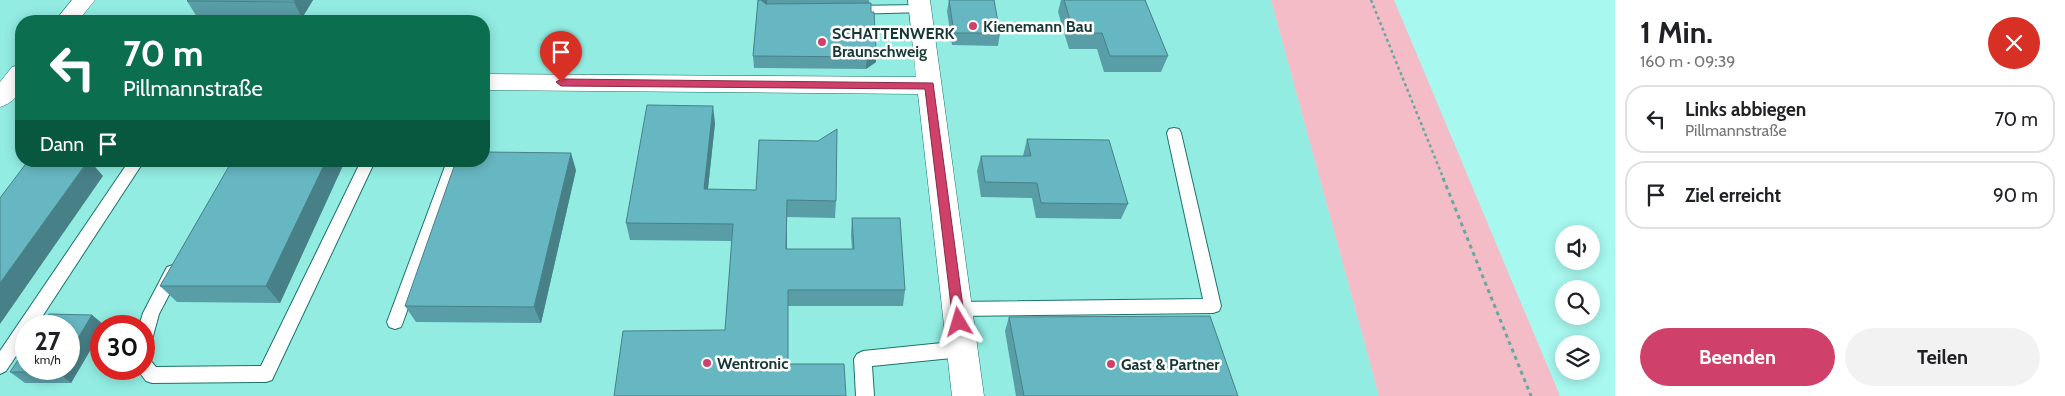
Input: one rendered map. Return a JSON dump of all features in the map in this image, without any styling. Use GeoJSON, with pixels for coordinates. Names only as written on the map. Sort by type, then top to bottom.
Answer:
{"type":"FeatureCollection","features":[{"type":"Feature","properties":{"kind":"street"},"geometry":{"type":"LineString","coordinates":[[71,15],[84,0]]}},
{"type":"Feature","properties":{"kind":"street"},"geometry":{"type":"LineString","coordinates":[[919,5],[968,396]]}},
{"type":"Feature","properties":{"kind":"street"},"geometry":{"type":"LineString","coordinates":[[0,98],[15,82]]}},
{"type":"Feature","properties":{"kind":"street"},"geometry":{"type":"LineString","coordinates":[[490,82],[930,86]]}},
{"type":"Feature","properties":{"kind":"lane"},"geometry":{"type":"LineString","coordinates":[[834,10],[919,5]]}},
{"type":"Feature","properties":{"kind":"lane"},"geometry":{"type":"LineString","coordinates":[[957,309],[1213,306],[1174,133]]}},
{"type":"Feature","properties":{"kind":"lane"},"geometry":{"type":"LineString","coordinates":[[35,315],[133,167]]}},
{"type":"Feature","properties":{"kind":"lane"},"geometry":{"type":"LineString","coordinates":[[155,375],[266,374],[365,167]]}},
{"type":"Feature","properties":{"kind":"lane"},"geometry":{"type":"LineString","coordinates":[[395,322],[452,167]]}},
{"type":"Feature","properties":{"kind":"lane"},"geometry":{"type":"LineString","coordinates":[[151,315],[179,262]]}},
{"type":"Feature","properties":{"kind":"lane"},"geometry":{"type":"LineString","coordinates":[[0,366],[15,344]]}},
{"type":"Feature","properties":{"kind":"lane"},"geometry":{"type":"LineString","coordinates":[[865,396],[863,360],[962,349]]}},
{"type":"Feature","properties":{"kind":"path"},"geometry":{"type":"LineString","coordinates":[[1371,0],[1531,396]]}},
{"type":"Feature","properties":{"kind":"shaded area"},"geometry":{"type":"Polygon","coordinates":[[[0,0],[1271,0],[1379,396],[0,396],[0,0]]]}},
{"type":"Feature","properties":{"kind":"shaded area"},"geometry":{"type":"Polygon","coordinates":[[[1271,0],[1394,0],[1560,396],[1379,396],[1271,0]]]}},
{"type":"Feature","properties":{"kind":"building"},"geometry":{"type":"Polygon","coordinates":[[[188,0],[295,0],[294,2],[188,0]]]}},
{"type":"Feature","properties":{"kind":"building"},"geometry":{"type":"Polygon","coordinates":[[[758,0],[766,4],[871,3],[871,12],[874,12],[876,50],[867,57],[753,56],[758,0]]]}},
{"type":"Feature","properties":{"kind":"building"},"geometry":{"type":"Polygon","coordinates":[[[949,0],[994,0],[1000,33],[954,33],[949,0]]]}},
{"type":"Feature","properties":{"kind":"building"},"geometry":{"type":"Polygon","coordinates":[[[1064,0],[1145,0],[1168,56],[1110,56],[1102,33],[1074,33],[1064,0]]]}},
{"type":"Feature","properties":{"kind":"building"},"geometry":{"type":"Polygon","coordinates":[[[647,105],[713,106],[704,189],[756,190],[759,140],[818,141],[837,129],[836,201],[787,200],[786,249],[854,249],[852,218],[900,218],[905,290],[788,290],[788,364],[844,364],[846,396],[614,396],[623,331],[725,330],[733,224],[626,223],[647,105]]]}},
{"type":"Feature","properties":{"kind":"building"},"geometry":{"type":"Polygon","coordinates":[[[1027,139],[1109,140],[1128,204],[1041,203],[1037,183],[985,182],[981,156],[1031,156],[1027,139]]]}},
{"type":"Feature","properties":{"kind":"building"},"geometry":{"type":"Polygon","coordinates":[[[490,152],[571,153],[534,307],[405,306],[454,167],[490,167],[490,152]]]}},
{"type":"Feature","properties":{"kind":"building"},"geometry":{"type":"Polygon","coordinates":[[[23,167],[84,167],[0,283],[0,198],[23,167]]]}},
{"type":"Feature","properties":{"kind":"building"},"geometry":{"type":"Polygon","coordinates":[[[229,167],[323,167],[266,286],[160,286],[229,167]]]}},
{"type":"Feature","properties":{"kind":"building"},"geometry":{"type":"Polygon","coordinates":[[[49,314],[92,315],[90,315],[80,335],[80,315],[49,314]]]}},
{"type":"Feature","properties":{"kind":"building","name":"Gast & Partner"},"geometry":{"type":"Polygon","coordinates":[[[1210,316],[1238,396],[1024,396],[1009,317],[1210,316]]]}},
{"type":"Feature","properties":{"kind":"building"},"geometry":{"type":"Polygon","coordinates":[[[15,364],[15,372],[10,372],[15,364]]]}},
{"type":"Feature","properties":{"kind":"place","name":"Kienemann Bau"},"geometry":{"type":"Point","coordinates":[973,26]}},
{"type":"Feature","properties":{"kind":"place","name":"SCHATTENWERK Braunschweig"},"geometry":{"type":"Point","coordinates":[822,42]}},
{"type":"Feature","properties":{"kind":"place","name":"Wentronic"},"geometry":{"type":"Point","coordinates":[707,363]}},
{"type":"Feature","properties":{"kind":"place","name":"Gast & Partner"},"geometry":{"type":"Point","coordinates":[1111,364]}},
{"type":"Feature","properties":{"kind":"route"},"geometry":{"type":"LineString","coordinates":[[561,82],[930,86],[959,322]]}}]}
